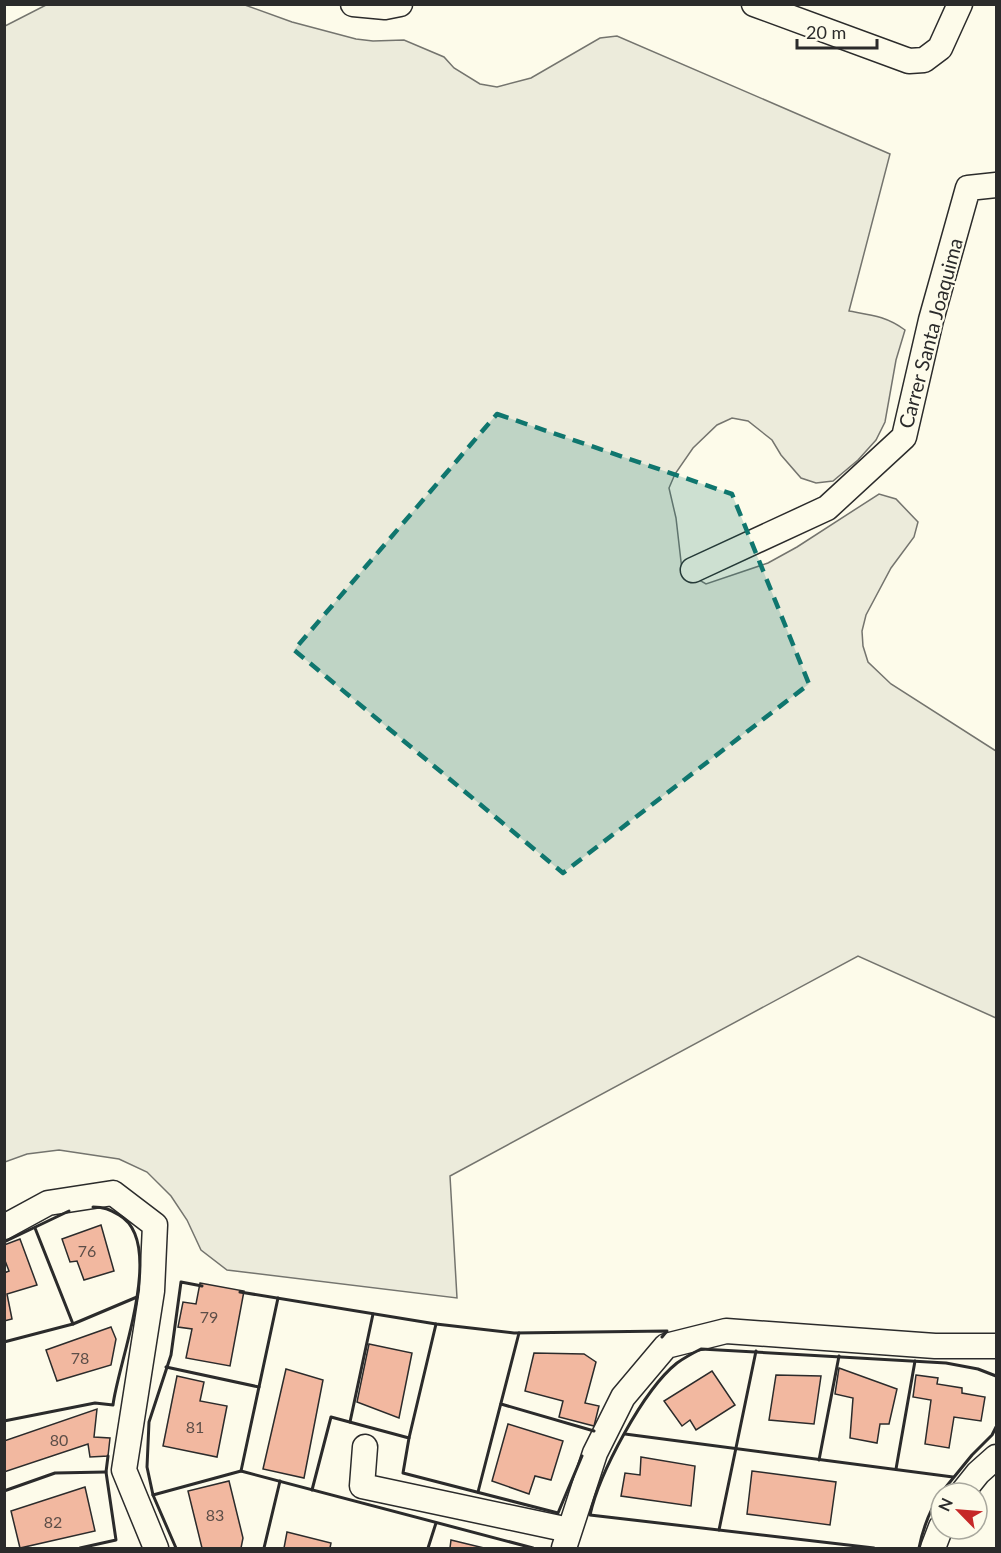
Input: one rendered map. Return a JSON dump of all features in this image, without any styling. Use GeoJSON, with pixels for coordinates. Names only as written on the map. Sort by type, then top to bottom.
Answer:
{"type":"FeatureCollection","features":[{"type":"Feature","properties":{"kind":"street"},"geometry":{"type":"LineString","coordinates":[[353,4],[385,7],[400,4]]}},
{"type":"Feature","properties":{"kind":"street"},"geometry":{"type":"LineString","coordinates":[[754,4],[909,61],[924,60],[940,48],[960,4]]}},
{"type":"Feature","properties":{"kind":"street","name":"Carrer Santa Joaquima"},"geometry":{"type":"LineString","coordinates":[[693,570],[827,508],[904,436],[931,320],[968,188],[996,185]]}},
{"type":"Feature","properties":{"kind":"street"},"geometry":{"type":"LineString","coordinates":[[4,1227],[48,1203],[112,1193],[155,1225],[152,1291],[124,1470],[156,1548]]}},
{"type":"Feature","properties":{"kind":"street"},"geometry":{"type":"LineString","coordinates":[[365,1447],[362,1486],[567,1539],[595,1453],[624,1397],[666,1346],[726,1331],[934,1346],[996,1346]]}},
{"type":"Feature","properties":{"kind":"street"},"geometry":{"type":"LineString","coordinates":[[934,1346],[996,1363]]}},
{"type":"Feature","properties":{"kind":"street"},"geometry":{"type":"LineString","coordinates":[[972,1481],[996,1457]]}},
{"type":"Feature","properties":{"kind":"highlighted area"},"geometry":{"type":"Polygon","coordinates":[[[497,414],[732,494],[809,684],[563,873],[294,650],[497,414]]]}},
{"type":"Feature","properties":{"kind":"shaded area"},"geometry":{"type":"Polygon","coordinates":[[[46,5],[245,5],[292,22],[356,39],[404,40],[444,57],[454,68],[480,84],[497,87],[531,78],[600,38],[617,36],[890,154],[849,311],[885,319],[905,330],[896,360],[885,422],[876,440],[858,460],[833,481],[816,483],[801,478],[781,455],[772,440],[748,421],[732,418],[717,425],[693,448],[675,474],[669,488],[676,518],[682,570],[706,584],[768,563],[879,494],[896,499],[918,522],[914,537],[891,568],[866,615],[862,631],[863,646],[868,662],[891,684],[996,751],[996,1018],[858,956],[450,1176],[457,1298],[227,1270],[201,1250],[187,1220],[171,1196],[147,1172],[119,1159],[59,1150],[27,1154],[5,1162],[5,26],[46,5]]]}},
{"type":"Feature","properties":{"kind":"building"},"geometry":{"type":"Polygon","coordinates":[[[101,1225],[114,1271],[84,1280],[77,1261],[70,1262],[62,1239],[101,1225]]]}},
{"type":"Feature","properties":{"kind":"building"},"geometry":{"type":"Polygon","coordinates":[[[20,1239],[37,1285],[7,1294],[12,1319],[4,1321],[4,1273],[9,1271],[4,1258],[4,1245],[20,1239]]]}},
{"type":"Feature","properties":{"kind":"building"},"geometry":{"type":"Polygon","coordinates":[[[200,1283],[244,1291],[230,1366],[186,1358],[192,1329],[178,1327],[183,1302],[196,1304],[200,1283]]]}},
{"type":"Feature","properties":{"kind":"building"},"geometry":{"type":"Polygon","coordinates":[[[111,1327],[116,1339],[111,1365],[57,1381],[46,1350],[111,1327]]]}},
{"type":"Feature","properties":{"kind":"building"},"geometry":{"type":"Polygon","coordinates":[[[369,1344],[412,1353],[399,1418],[357,1402],[369,1344]]]}},
{"type":"Feature","properties":{"kind":"building"},"geometry":{"type":"Polygon","coordinates":[[[534,1353],[584,1354],[596,1362],[585,1403],[599,1406],[594,1426],[559,1417],[563,1401],[525,1391],[534,1353]]]}},
{"type":"Feature","properties":{"kind":"building"},"geometry":{"type":"Polygon","coordinates":[[[839,1368],[897,1389],[889,1424],[880,1424],[877,1443],[850,1438],[853,1398],[835,1394],[839,1368]]]}},
{"type":"Feature","properties":{"kind":"building"},"geometry":{"type":"Polygon","coordinates":[[[286,1369],[323,1380],[304,1478],[263,1469],[286,1369]]]}},
{"type":"Feature","properties":{"kind":"building"},"geometry":{"type":"Polygon","coordinates":[[[712,1371],[735,1405],[696,1430],[690,1420],[682,1426],[664,1401],[712,1371]]]}},
{"type":"Feature","properties":{"kind":"building"},"geometry":{"type":"Polygon","coordinates":[[[776,1375],[821,1376],[814,1424],[769,1420],[776,1375]]]}},
{"type":"Feature","properties":{"kind":"building"},"geometry":{"type":"Polygon","coordinates":[[[916,1375],[938,1378],[937,1384],[962,1388],[962,1393],[985,1397],[981,1421],[954,1417],[949,1448],[925,1444],[931,1400],[913,1397],[916,1375]]]}},
{"type":"Feature","properties":{"kind":"building"},"geometry":{"type":"Polygon","coordinates":[[[177,1376],[204,1382],[200,1401],[227,1406],[217,1457],[163,1446],[177,1376]]]}},
{"type":"Feature","properties":{"kind":"building"},"geometry":{"type":"Polygon","coordinates":[[[97,1409],[94,1437],[110,1438],[108,1456],[90,1457],[88,1444],[4,1472],[4,1441],[97,1409]]]}},
{"type":"Feature","properties":{"kind":"building"},"geometry":{"type":"Polygon","coordinates":[[[508,1424],[563,1441],[551,1480],[535,1476],[529,1494],[492,1481],[508,1424]]]}},
{"type":"Feature","properties":{"kind":"building"},"geometry":{"type":"Polygon","coordinates":[[[641,1457],[695,1466],[691,1506],[621,1496],[625,1473],[640,1475],[641,1457]]]}},
{"type":"Feature","properties":{"kind":"building"},"geometry":{"type":"Polygon","coordinates":[[[752,1471],[836,1482],[830,1525],[747,1514],[752,1471]]]}},
{"type":"Feature","properties":{"kind":"building"},"geometry":{"type":"Polygon","coordinates":[[[229,1481],[243,1538],[241,1548],[202,1548],[188,1491],[229,1481]]]}},
{"type":"Feature","properties":{"kind":"building"},"geometry":{"type":"Polygon","coordinates":[[[85,1487],[95,1531],[20,1548],[11,1511],[85,1487]]]}},
{"type":"Feature","properties":{"kind":"building"},"geometry":{"type":"Polygon","coordinates":[[[287,1532],[331,1543],[330,1548],[284,1548],[287,1532]]]}},
{"type":"Feature","properties":{"kind":"building"},"geometry":{"type":"Polygon","coordinates":[[[451,1540],[484,1548],[450,1548],[451,1540]]]}},
{"type":"Feature","properties":{"kind":"wall"},"geometry":{"type":"LineString","coordinates":[[4,1421],[95,1403],[113,1405],[136,1304],[140,1276],[139,1250],[133,1229],[119,1215],[100,1207],[93,1207]]}},
{"type":"Feature","properties":{"kind":"wall"},"geometry":{"type":"LineString","coordinates":[[4,1242],[69,1211]]}},
{"type":"Feature","properties":{"kind":"wall"},"geometry":{"type":"LineString","coordinates":[[4,1342],[73,1324],[35,1228]]}},
{"type":"Feature","properties":{"kind":"wall"},"geometry":{"type":"LineString","coordinates":[[176,1548],[153,1495],[147,1467],[149,1422],[171,1355],[181,1282],[202,1286]]}},
{"type":"Feature","properties":{"kind":"wall"},"geometry":{"type":"LineString","coordinates":[[240,1292],[436,1324],[514,1333],[667,1331],[662,1337]]}},
{"type":"Feature","properties":{"kind":"wall"},"geometry":{"type":"LineString","coordinates":[[73,1324],[137,1297]]}},
{"type":"Feature","properties":{"kind":"wall"},"geometry":{"type":"LineString","coordinates":[[241,1471],[278,1298]]}},
{"type":"Feature","properties":{"kind":"wall"},"geometry":{"type":"LineString","coordinates":[[350,1422],[373,1314]]}},
{"type":"Feature","properties":{"kind":"wall"},"geometry":{"type":"LineString","coordinates":[[409,1438],[436,1324]]}},
{"type":"Feature","properties":{"kind":"wall"},"geometry":{"type":"LineString","coordinates":[[478,1492],[519,1333]]}},
{"type":"Feature","properties":{"kind":"wall"},"geometry":{"type":"LineString","coordinates":[[874,1548],[590,1515],[613,1456],[650,1392],[677,1363],[701,1349],[946,1363],[978,1369],[996,1376]]}},
{"type":"Feature","properties":{"kind":"wall"},"geometry":{"type":"LineString","coordinates":[[719,1530],[756,1351]]}},
{"type":"Feature","properties":{"kind":"wall"},"geometry":{"type":"LineString","coordinates":[[819,1460],[839,1356]]}},
{"type":"Feature","properties":{"kind":"wall"},"geometry":{"type":"LineString","coordinates":[[896,1469],[915,1361]]}},
{"type":"Feature","properties":{"kind":"wall"},"geometry":{"type":"LineString","coordinates":[[166,1367],[259,1387]]}},
{"type":"Feature","properties":{"kind":"wall"},"geometry":{"type":"LineString","coordinates":[[501,1404],[594,1431]]}},
{"type":"Feature","properties":{"kind":"wall"},"geometry":{"type":"LineString","coordinates":[[312,1490],[331,1417],[409,1438],[403,1473],[558,1513],[582,1456]]}},
{"type":"Feature","properties":{"kind":"wall"},"geometry":{"type":"LineString","coordinates":[[951,1481],[992,1435],[996,1427]]}},
{"type":"Feature","properties":{"kind":"wall"},"geometry":{"type":"LineString","coordinates":[[625,1434],[953,1477]]}},
{"type":"Feature","properties":{"kind":"wall"},"geometry":{"type":"LineString","coordinates":[[80,1548],[116,1540],[106,1472],[108,1456]]}},
{"type":"Feature","properties":{"kind":"wall"},"geometry":{"type":"LineString","coordinates":[[153,1495],[241,1471],[533,1548]]}},
{"type":"Feature","properties":{"kind":"wall"},"geometry":{"type":"LineString","coordinates":[[4,1491],[55,1473],[106,1472]]}},
{"type":"Feature","properties":{"kind":"wall"},"geometry":{"type":"LineString","coordinates":[[264,1548],[280,1481]]}},
{"type":"Feature","properties":{"kind":"wall"},"geometry":{"type":"LineString","coordinates":[[919,1548],[929,1515]]}},
{"type":"Feature","properties":{"kind":"wall"},"geometry":{"type":"LineString","coordinates":[[428,1548],[436,1523]]}}]}
